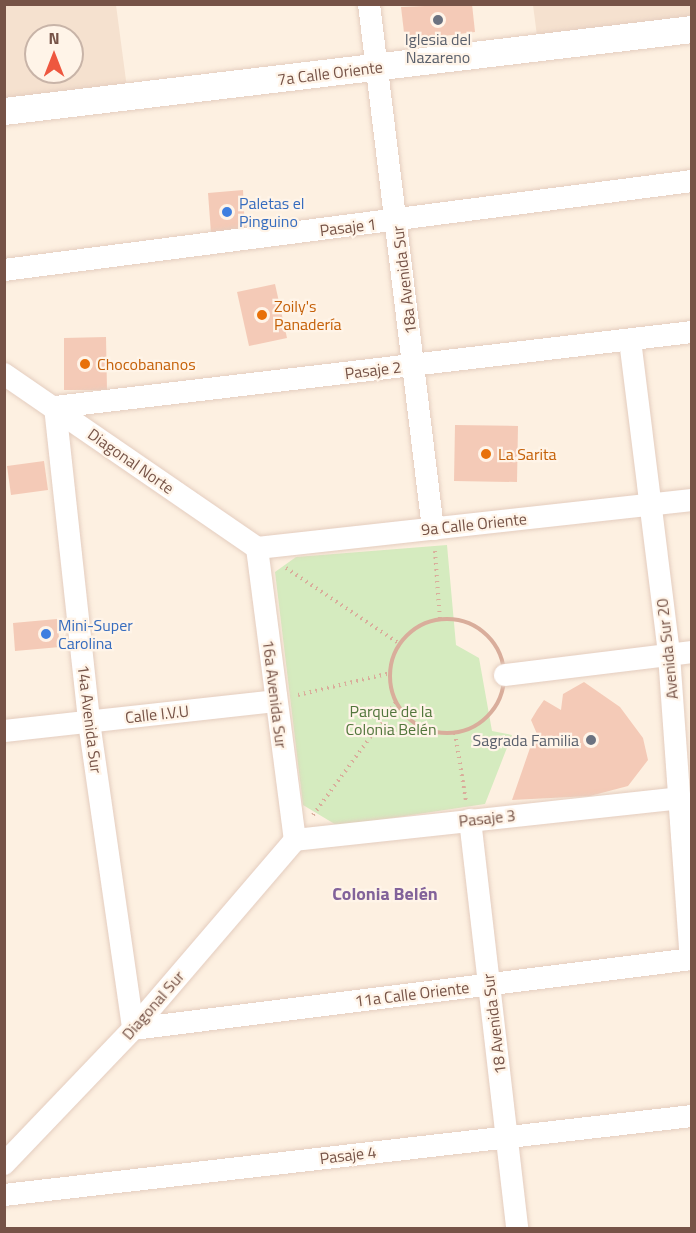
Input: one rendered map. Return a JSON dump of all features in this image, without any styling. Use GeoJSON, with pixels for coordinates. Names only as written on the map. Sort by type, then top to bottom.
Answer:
{"type":"FeatureCollection","features":[{"type":"Feature","properties":{"kind":"street"},"geometry":{"type":"LineString","coordinates":[[369,4],[377,68]]}},
{"type":"Feature","properties":{"kind":"street","name":"7a Calle Oriente"},"geometry":{"type":"LineString","coordinates":[[4,111],[692,29]]}},
{"type":"Feature","properties":{"kind":"street","name":"18a Avenida Sur"},"geometry":{"type":"LineString","coordinates":[[377,68],[433,529]]}},
{"type":"Feature","properties":{"kind":"street","name":"Pasaje 1"},"geometry":{"type":"LineString","coordinates":[[4,270],[397,221],[692,180]]}},
{"type":"Feature","properties":{"kind":"street","name":"Pasaje 2"},"geometry":{"type":"LineString","coordinates":[[55,407],[692,332]]}},
{"type":"Feature","properties":{"kind":"street","name":"Avenida Sur 20"},"geometry":{"type":"LineString","coordinates":[[630,340],[669,655],[691,959]]}},
{"type":"Feature","properties":{"kind":"street","name":"Diagonal Norte"},"geometry":{"type":"LineString","coordinates":[[4,374],[257,548]]}},
{"type":"Feature","properties":{"kind":"street","name":"14a Avenida Sur"},"geometry":{"type":"LineString","coordinates":[[55,407],[89,722],[134,1029]]}},
{"type":"Feature","properties":{"kind":"street","name":"9a Calle Oriente"},"geometry":{"type":"LineString","coordinates":[[257,548],[692,500]]}},
{"type":"Feature","properties":{"kind":"street","name":"16a Avenida Sur"},"geometry":{"type":"LineString","coordinates":[[257,548],[274,701],[295,840]]}},
{"type":"Feature","properties":{"kind":"street"},"geometry":{"type":"LineString","coordinates":[[505,675],[692,652]]}},
{"type":"Feature","properties":{"kind":"street","name":"Calle I.V.U"},"geometry":{"type":"LineString","coordinates":[[4,731],[274,701]]}},
{"type":"Feature","properties":{"kind":"street","name":"Pasaje 3"},"geometry":{"type":"LineString","coordinates":[[295,840],[680,798]]}},
{"type":"Feature","properties":{"kind":"street","name":"18 Avenida Sur"},"geometry":{"type":"LineString","coordinates":[[470,820],[517,1228]]}},
{"type":"Feature","properties":{"kind":"street","name":"Diagonal Sur"},"geometry":{"type":"LineString","coordinates":[[4,1164],[134,1029],[295,840]]}},
{"type":"Feature","properties":{"kind":"street","name":"11a Calle Oriente"},"geometry":{"type":"LineString","coordinates":[[134,1029],[691,959]]}},
{"type":"Feature","properties":{"kind":"street","name":"Pasaje 4"},"geometry":{"type":"LineString","coordinates":[[4,1195],[692,1116]]}},
{"type":"Feature","properties":{"kind":"path"},"geometry":{"type":"LineString","coordinates":[[433,529],[440,620]]}},
{"type":"Feature","properties":{"kind":"path"},"geometry":{"type":"LineString","coordinates":[[257,548],[400,644]]}},
{"type":"Feature","properties":{"kind":"path"},"geometry":{"type":"LineString","coordinates":[[440,620],[463,622],[485,633],[495,644],[505,675],[503,691],[485,719],[455,733],[421,726],[396,702],[390,673],[400,644],[411,632],[440,620]]}},
{"type":"Feature","properties":{"kind":"path"},"geometry":{"type":"LineString","coordinates":[[274,701],[390,673]]}},
{"type":"Feature","properties":{"kind":"path"},"geometry":{"type":"LineString","coordinates":[[295,840],[396,702]]}},
{"type":"Feature","properties":{"kind":"path"},"geometry":{"type":"LineString","coordinates":[[455,733],[470,820]]}},
{"type":"Feature","properties":{"kind":"shaded area"},"geometry":{"type":"Polygon","coordinates":[[[4,5],[116,5],[127,88],[5,102],[4,5]]]}},
{"type":"Feature","properties":{"kind":"shaded area"},"geometry":{"type":"Polygon","coordinates":[[[533,5],[691,5],[691,25],[538,44],[533,5]]]}},
{"type":"Feature","properties":{"kind":"green space","name":"Parque de la Colonia Belén"},"geometry":{"type":"Polygon","coordinates":[[[447,545],[456,645],[479,658],[492,731],[512,735],[485,804],[338,826],[303,805],[275,572],[296,557],[447,545]]]}},
{"type":"Feature","properties":{"kind":"building","name":"Iglesia del Nazareno"},"geometry":{"type":"Polygon","coordinates":[[[472,4],[475,32],[405,41],[401,7],[472,4]]]}},
{"type":"Feature","properties":{"kind":"building","name":"Paletas el Pinguino"},"geometry":{"type":"Polygon","coordinates":[[[243,190],[245,231],[211,233],[208,193],[243,190]]]}},
{"type":"Feature","properties":{"kind":"building","name":"Zoily's Panadería"},"geometry":{"type":"Polygon","coordinates":[[[275,284],[287,338],[249,346],[237,292],[275,284]]]}},
{"type":"Feature","properties":{"kind":"building","name":"Chocobananos"},"geometry":{"type":"Polygon","coordinates":[[[106,337],[107,390],[64,390],[64,338],[106,337]]]}},
{"type":"Feature","properties":{"kind":"building","name":"La Sarita"},"geometry":{"type":"Polygon","coordinates":[[[455,425],[518,426],[517,482],[454,481],[455,425]]]}},
{"type":"Feature","properties":{"kind":"building"},"geometry":{"type":"Polygon","coordinates":[[[44,461],[48,490],[11,495],[7,466],[44,461]]]}},
{"type":"Feature","properties":{"kind":"building"},"geometry":{"type":"Polygon","coordinates":[[[57,619],[60,647],[15,651],[13,623],[57,619]]]}},
{"type":"Feature","properties":{"kind":"building","name":"Sagrada Familia"},"geometry":{"type":"Polygon","coordinates":[[[584,682],[620,707],[643,738],[648,760],[628,786],[590,796],[512,800],[530,748],[540,741],[531,720],[537,710],[544,700],[561,710],[563,694],[584,682]]]}},
{"type":"Feature","properties":{"kind":"place","name":"Iglesia del Nazareno"},"geometry":{"type":"Point","coordinates":[438,20]}},
{"type":"Feature","properties":{"kind":"place","name":"Paletas el Pinguino"},"geometry":{"type":"Point","coordinates":[227,212]}},
{"type":"Feature","properties":{"kind":"place","name":"Zoily's Panadería"},"geometry":{"type":"Point","coordinates":[262,315]}},
{"type":"Feature","properties":{"kind":"place","name":"Chocobananos"},"geometry":{"type":"Point","coordinates":[85,364]}},
{"type":"Feature","properties":{"kind":"place","name":"La Sarita"},"geometry":{"type":"Point","coordinates":[486,454]}},
{"type":"Feature","properties":{"kind":"place","name":"Mini-Super Carolina"},"geometry":{"type":"Point","coordinates":[46,634]}},
{"type":"Feature","properties":{"kind":"place","name":"Sagrada Familia"},"geometry":{"type":"Point","coordinates":[591,740]}},
{"type":"Feature","properties":{"kind":"district","name":"Colonia Belén"},"geometry":{"type":"Point","coordinates":[385,894]}}]}
